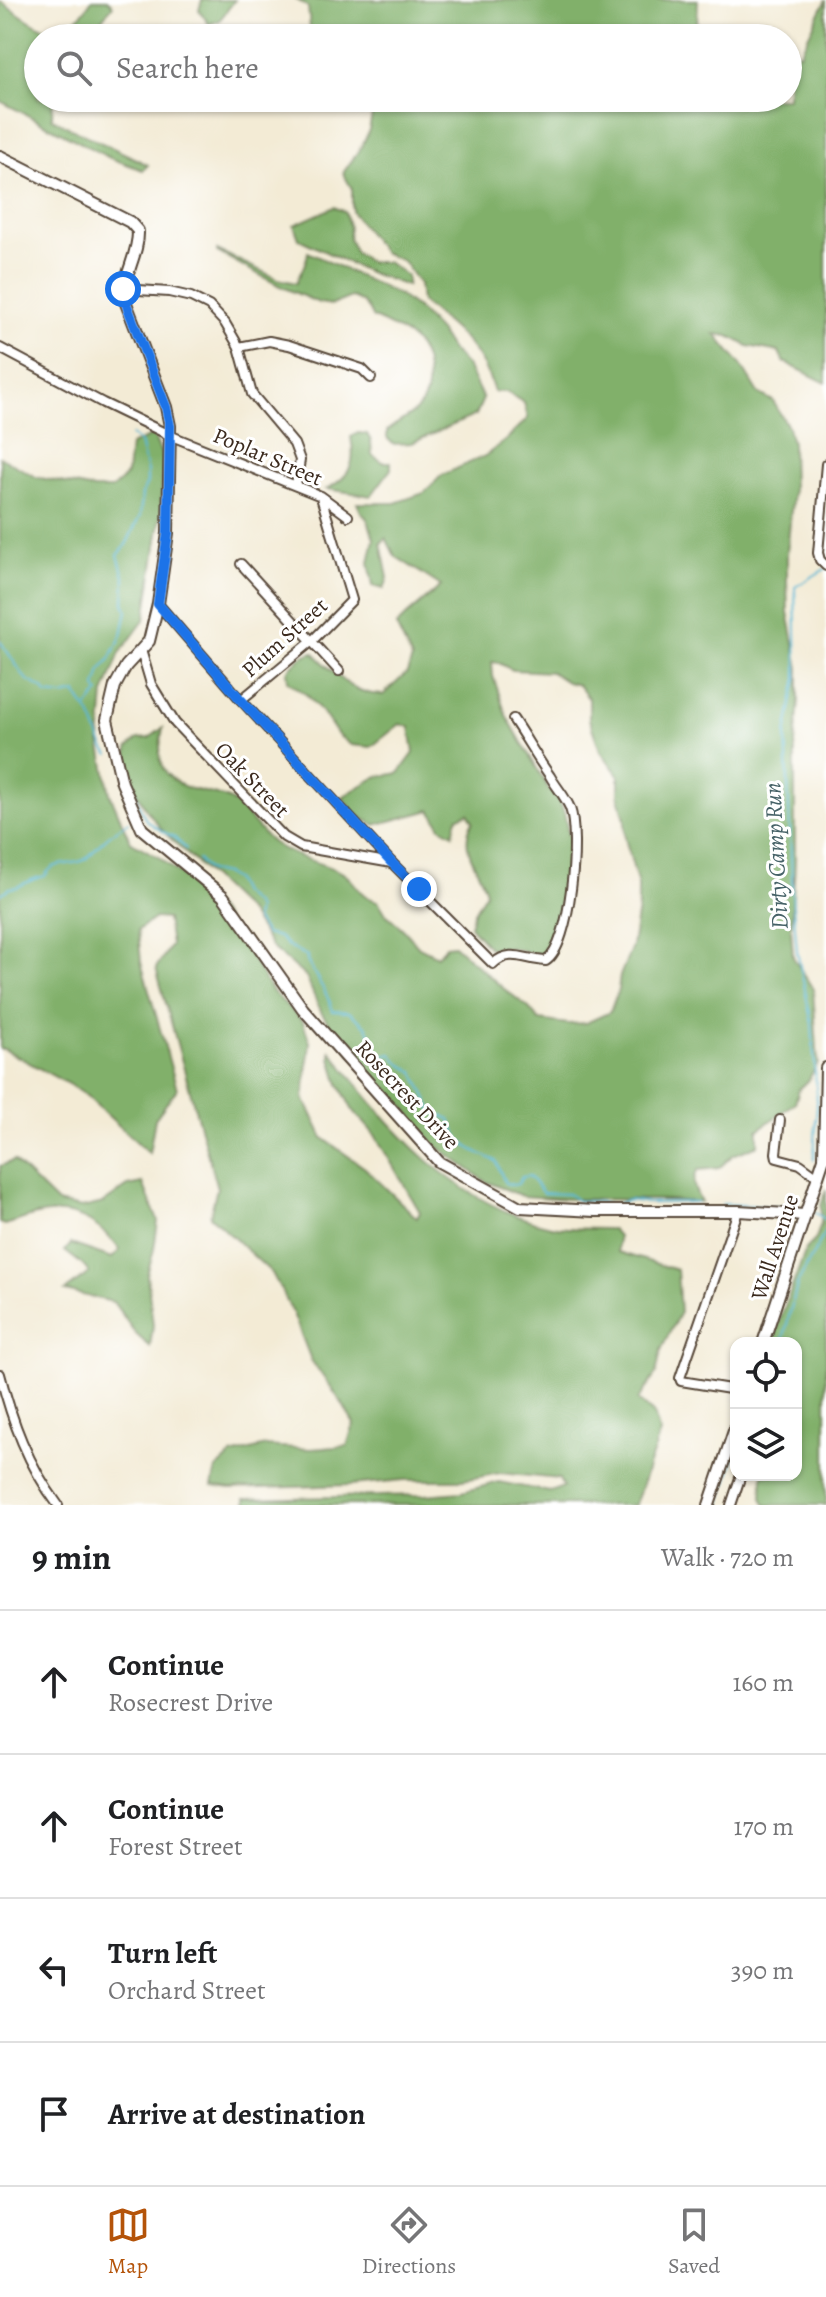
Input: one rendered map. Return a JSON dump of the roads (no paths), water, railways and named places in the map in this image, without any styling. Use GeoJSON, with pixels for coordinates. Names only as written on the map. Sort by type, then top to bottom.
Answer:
{"type":"FeatureCollection","features":[{"type":"Feature","properties":{"kind":"street"},"geometry":{"type":"LineString","coordinates":[[0,156],[130,222],[138,231],[139,240],[123,289],[124,298],[166,407],[169,435]]}},
{"type":"Feature","properties":{"kind":"street"},"geometry":{"type":"LineString","coordinates":[[123,289],[191,297],[209,306],[225,323],[239,347],[252,394],[294,444],[300,460],[296,485]]}},
{"type":"Feature","properties":{"kind":"street"},"geometry":{"type":"LineString","coordinates":[[239,347],[269,341],[289,345],[362,369],[371,378]]}},
{"type":"Feature","properties":{"kind":"street","name":"Poplar Street"},"geometry":{"type":"LineString","coordinates":[[0,348],[169,435],[321,496],[348,516]]}},
{"type":"Feature","properties":{"kind":"street","name":"Rosecrest Drive"},"geometry":{"type":"LineString","coordinates":[[169,435],[168,533],[158,604],[149,641],[126,666],[115,686],[107,720],[122,783],[142,829],[223,896],[303,1009],[439,1162],[520,1207],[805,1215]]}},
{"type":"Feature","properties":{"kind":"street"},"geometry":{"type":"LineString","coordinates":[[823,563],[818,553],[826,464]]}},
{"type":"Feature","properties":{"kind":"street","name":"Plum Street"},"geometry":{"type":"LineString","coordinates":[[241,700],[311,642],[352,600],[321,496]]}},
{"type":"Feature","properties":{"kind":"street"},"geometry":{"type":"LineString","coordinates":[[241,564],[339,671]]}},
{"type":"Feature","properties":{"kind":"street"},"geometry":{"type":"LineString","coordinates":[[158,604],[241,700],[392,863],[493,964],[501,957],[512,954],[546,961],[553,956],[559,944],[573,869],[574,819],[568,803],[513,719]]}},
{"type":"Feature","properties":{"kind":"street","name":"Oak Street"},"geometry":{"type":"LineString","coordinates":[[141,650],[151,684],[175,723],[284,837],[301,847],[392,863]]}},
{"type":"Feature","properties":{"kind":"street","name":"Wall Avenue"},"geometry":{"type":"LineString","coordinates":[[765,1337],[825,1158],[826,1068]]}},
{"type":"Feature","properties":{"kind":"street"},"geometry":{"type":"LineString","coordinates":[[780,1120],[777,1158],[800,1164],[818,1177]]}},
{"type":"Feature","properties":{"kind":"street"},"geometry":{"type":"LineString","coordinates":[[730,1389],[681,1381],[738,1211]]}},
{"type":"Feature","properties":{"kind":"street"},"geometry":{"type":"LineString","coordinates":[[0,1374],[15,1429],[34,1468],[58,1505]]}},
{"type":"Feature","properties":{"kind":"street"},"geometry":{"type":"LineString","coordinates":[[709,1505],[730,1443]]}},
{"type":"Feature","properties":{"kind":"street"},"geometry":{"type":"LineString","coordinates":[[731,1505],[739,1481]]}},
{"type":"Feature","properties":{"kind":"waterway"},"geometry":{"type":"LineString","coordinates":[[87,708],[99,693],[96,687],[101,670],[122,635],[127,610],[124,603],[125,580],[118,555],[140,516],[142,494],[147,483],[140,442],[131,435]]}},
{"type":"Feature","properties":{"kind":"waterway","name":"Dirty Camp Run"},"geometry":{"type":"LineString","coordinates":[[814,1160],[817,1101],[812,1024],[797,951],[786,734],[797,678],[795,587],[825,569]]}},
{"type":"Feature","properties":{"kind":"waterway"},"geometry":{"type":"LineString","coordinates":[[0,641],[26,679],[46,694],[63,696],[77,693],[109,755]]}},
{"type":"Feature","properties":{"kind":"waterway"},"geometry":{"type":"LineString","coordinates":[[128,769],[146,820],[174,837],[186,849]]}},
{"type":"Feature","properties":{"kind":"waterway"},"geometry":{"type":"LineString","coordinates":[[0,894],[45,876],[53,867],[84,860],[108,836],[128,822]]}},
{"type":"Feature","properties":{"kind":"waterway"},"geometry":{"type":"LineString","coordinates":[[198,860],[209,871],[234,879],[241,893],[257,909],[255,919],[265,934],[279,937],[307,956],[333,1011],[349,1012],[366,1026],[374,1040],[378,1057],[392,1054],[399,1063],[414,1072],[433,1112],[450,1119],[462,1142],[472,1150],[496,1161],[505,1183],[518,1184],[522,1177],[529,1176],[543,1193],[568,1194],[578,1201],[611,1206],[629,1200],[648,1203],[697,1202]]}},
{"type":"Feature","properties":{"kind":"waterway"},"geometry":{"type":"LineString","coordinates":[[722,1204],[799,1208]]}},
{"type":"Feature","properties":{"kind":"waterway"},"geometry":{"type":"LineString","coordinates":[[813,1211],[826,1220]]}},
{"type":"Feature","properties":{"kind":"waterway","name":"Dirty Camp Run"},"geometry":{"type":"LineString","coordinates":[[784,1337],[798,1282],[826,1230]]}},
{"type":"Feature","properties":{"kind":"waterway","name":"Dirty Camp Run"},"geometry":{"type":"LineString","coordinates":[[720,1505],[730,1471]]}}]}
